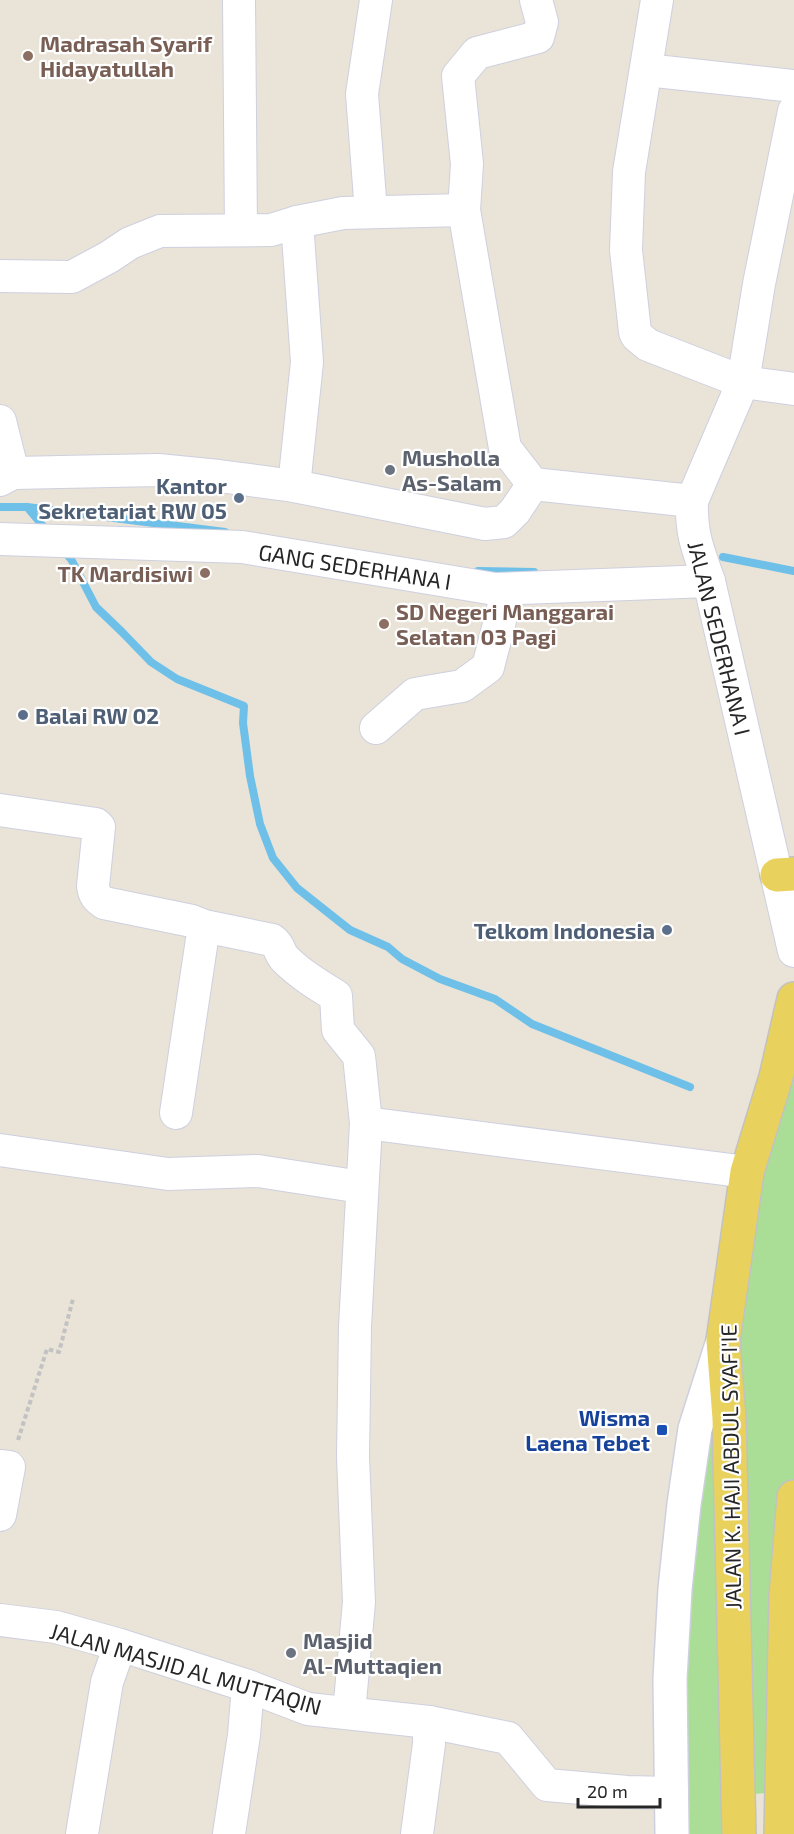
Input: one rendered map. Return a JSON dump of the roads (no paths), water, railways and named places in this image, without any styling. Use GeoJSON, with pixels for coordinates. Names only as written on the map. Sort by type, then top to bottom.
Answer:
{"type":"FeatureCollection","features":[{"type":"Feature","properties":{"kind":"main road","name":"JALAN K. HAJI ABDUL SYAFI'IE"},"geometry":{"type":"LineString","coordinates":[[739,1834],[729,1418],[723,1341],[747,1172],[776,1077],[794,999]]}},
{"type":"Feature","properties":{"kind":"main road"},"geometry":{"type":"LineString","coordinates":[[781,1834],[786,1596],[794,1497]]}},
{"type":"Feature","properties":{"kind":"street"},"geometry":{"type":"LineString","coordinates":[[239,0],[240,230]]}},
{"type":"Feature","properties":{"kind":"street"},"geometry":{"type":"LineString","coordinates":[[370,212],[362,94],[376,0]]}},
{"type":"Feature","properties":{"kind":"street"},"geometry":{"type":"LineString","coordinates":[[536,0],[542,22],[538,36],[477,53],[458,75],[467,164],[464,210],[505,448],[533,484],[692,501]]}},
{"type":"Feature","properties":{"kind":"street"},"geometry":{"type":"LineString","coordinates":[[657,0],[629,172],[626,250],[635,332],[648,345],[743,382],[794,390]]}},
{"type":"Feature","properties":{"kind":"street"},"geometry":{"type":"LineString","coordinates":[[646,70],[794,86]]}},
{"type":"Feature","properties":{"kind":"street","name":"JALAN SEDERHANA I"},"geometry":{"type":"LineString","coordinates":[[794,111],[759,284],[743,382],[692,501],[692,521],[785,875],[794,951]]}},
{"type":"Feature","properties":{"kind":"street"},"geometry":{"type":"LineString","coordinates":[[0,276],[72,277],[130,243],[160,231],[272,230],[297,222],[343,213],[464,210]]}},
{"type":"Feature","properties":{"kind":"street"},"geometry":{"type":"LineString","coordinates":[[294,486],[307,362],[297,222]]}},
{"type":"Feature","properties":{"kind":"street"},"geometry":{"type":"LineString","coordinates":[[0,421],[6,476],[158,470],[294,486],[485,524],[504,522],[515,511],[533,484]]}},
{"type":"Feature","properties":{"kind":"street","name":"GANG SEDERHANA I"},"geometry":{"type":"LineString","coordinates":[[0,538],[242,547],[495,589],[703,565]]}},
{"type":"Feature","properties":{"kind":"street"},"geometry":{"type":"LineString","coordinates":[[376,728],[415,693],[462,686],[488,667],[508,589]]}},
{"type":"Feature","properties":{"kind":"street"},"geometry":{"type":"LineString","coordinates":[[0,810],[96,824],[99,827],[93,886],[98,899],[104,903],[272,940],[277,944],[282,956],[336,996],[338,1030],[359,1056],[366,1123],[355,1327],[353,1457],[359,1602],[349,1713]]}},
{"type":"Feature","properties":{"kind":"street"},"geometry":{"type":"LineString","coordinates":[[176,1113],[204,926]]}},
{"type":"Feature","properties":{"kind":"street"},"geometry":{"type":"LineString","coordinates":[[366,1123],[747,1172]]}},
{"type":"Feature","properties":{"kind":"street"},"geometry":{"type":"LineString","coordinates":[[0,1150],[168,1174],[258,1171],[361,1187]]}},
{"type":"Feature","properties":{"kind":"street"},"geometry":{"type":"LineString","coordinates":[[672,1834],[670,1680],[675,1589],[695,1429],[723,1341]]}},
{"type":"Feature","properties":{"kind":"street"},"geometry":{"type":"LineString","coordinates":[[0,1515],[5,1466]]}},
{"type":"Feature","properties":{"kind":"street","name":"JALAN MASJID AL MUTTAQIN"},"geometry":{"type":"LineString","coordinates":[[0,1620],[57,1627],[120,1645],[248,1686],[308,1709],[429,1722],[508,1738],[547,1785],[627,1792],[672,1793]]}},
{"type":"Feature","properties":{"kind":"street"},"geometry":{"type":"LineString","coordinates":[[82,1834],[107,1682],[120,1645]]}},
{"type":"Feature","properties":{"kind":"street"},"geometry":{"type":"LineString","coordinates":[[229,1834],[244,1735],[248,1686]]}},
{"type":"Feature","properties":{"kind":"street"},"geometry":{"type":"LineString","coordinates":[[417,1834],[429,1744],[429,1722]]}},
{"type":"Feature","properties":{"kind":"waterway"},"geometry":{"type":"LineString","coordinates":[[0,507],[27,507],[225,532]]}},
{"type":"Feature","properties":{"kind":"waterway"},"geometry":{"type":"LineString","coordinates":[[27,507],[48,532]]}},
{"type":"Feature","properties":{"kind":"waterway"},"geometry":{"type":"LineString","coordinates":[[62,549],[71,559],[96,607],[151,662],[177,679],[244,706],[243,723],[250,776],[260,824],[273,858],[297,888],[350,930],[388,947],[402,959],[440,979],[495,999],[532,1024],[690,1087]]}},
{"type":"Feature","properties":{"kind":"waterway"},"geometry":{"type":"LineString","coordinates":[[723,557],[794,571]]}},
{"type":"Feature","properties":{"kind":"waterway"},"geometry":{"type":"LineString","coordinates":[[478,571],[534,572]]}},
{"type":"Feature","properties":{"kind":"place","name":"Madrasah Syarif Hidayatullah"},"geometry":{"type":"Point","coordinates":[28,56]}},
{"type":"Feature","properties":{"kind":"place","name":"Musholla As-Salam"},"geometry":{"type":"Point","coordinates":[390,470]}},
{"type":"Feature","properties":{"kind":"place","name":"Kantor Sekretariat RW 05"},"geometry":{"type":"Point","coordinates":[239,498]}},
{"type":"Feature","properties":{"kind":"place","name":"TK Mardisiwi"},"geometry":{"type":"Point","coordinates":[205,573]}},
{"type":"Feature","properties":{"kind":"place","name":"SD Negeri Manggarai Selatan 03 Pagi"},"geometry":{"type":"Point","coordinates":[384,624]}},
{"type":"Feature","properties":{"kind":"place","name":"Balai RW 02"},"geometry":{"type":"Point","coordinates":[23,715]}},
{"type":"Feature","properties":{"kind":"place","name":"Telkom Indonesia"},"geometry":{"type":"Point","coordinates":[667,930]}},
{"type":"Feature","properties":{"kind":"place","name":"Wisma Laena Tebet"},"geometry":{"type":"Point","coordinates":[662,1430]}},
{"type":"Feature","properties":{"kind":"place","name":"Masjid Al-Muttaqien"},"geometry":{"type":"Point","coordinates":[291,1653]}}]}
